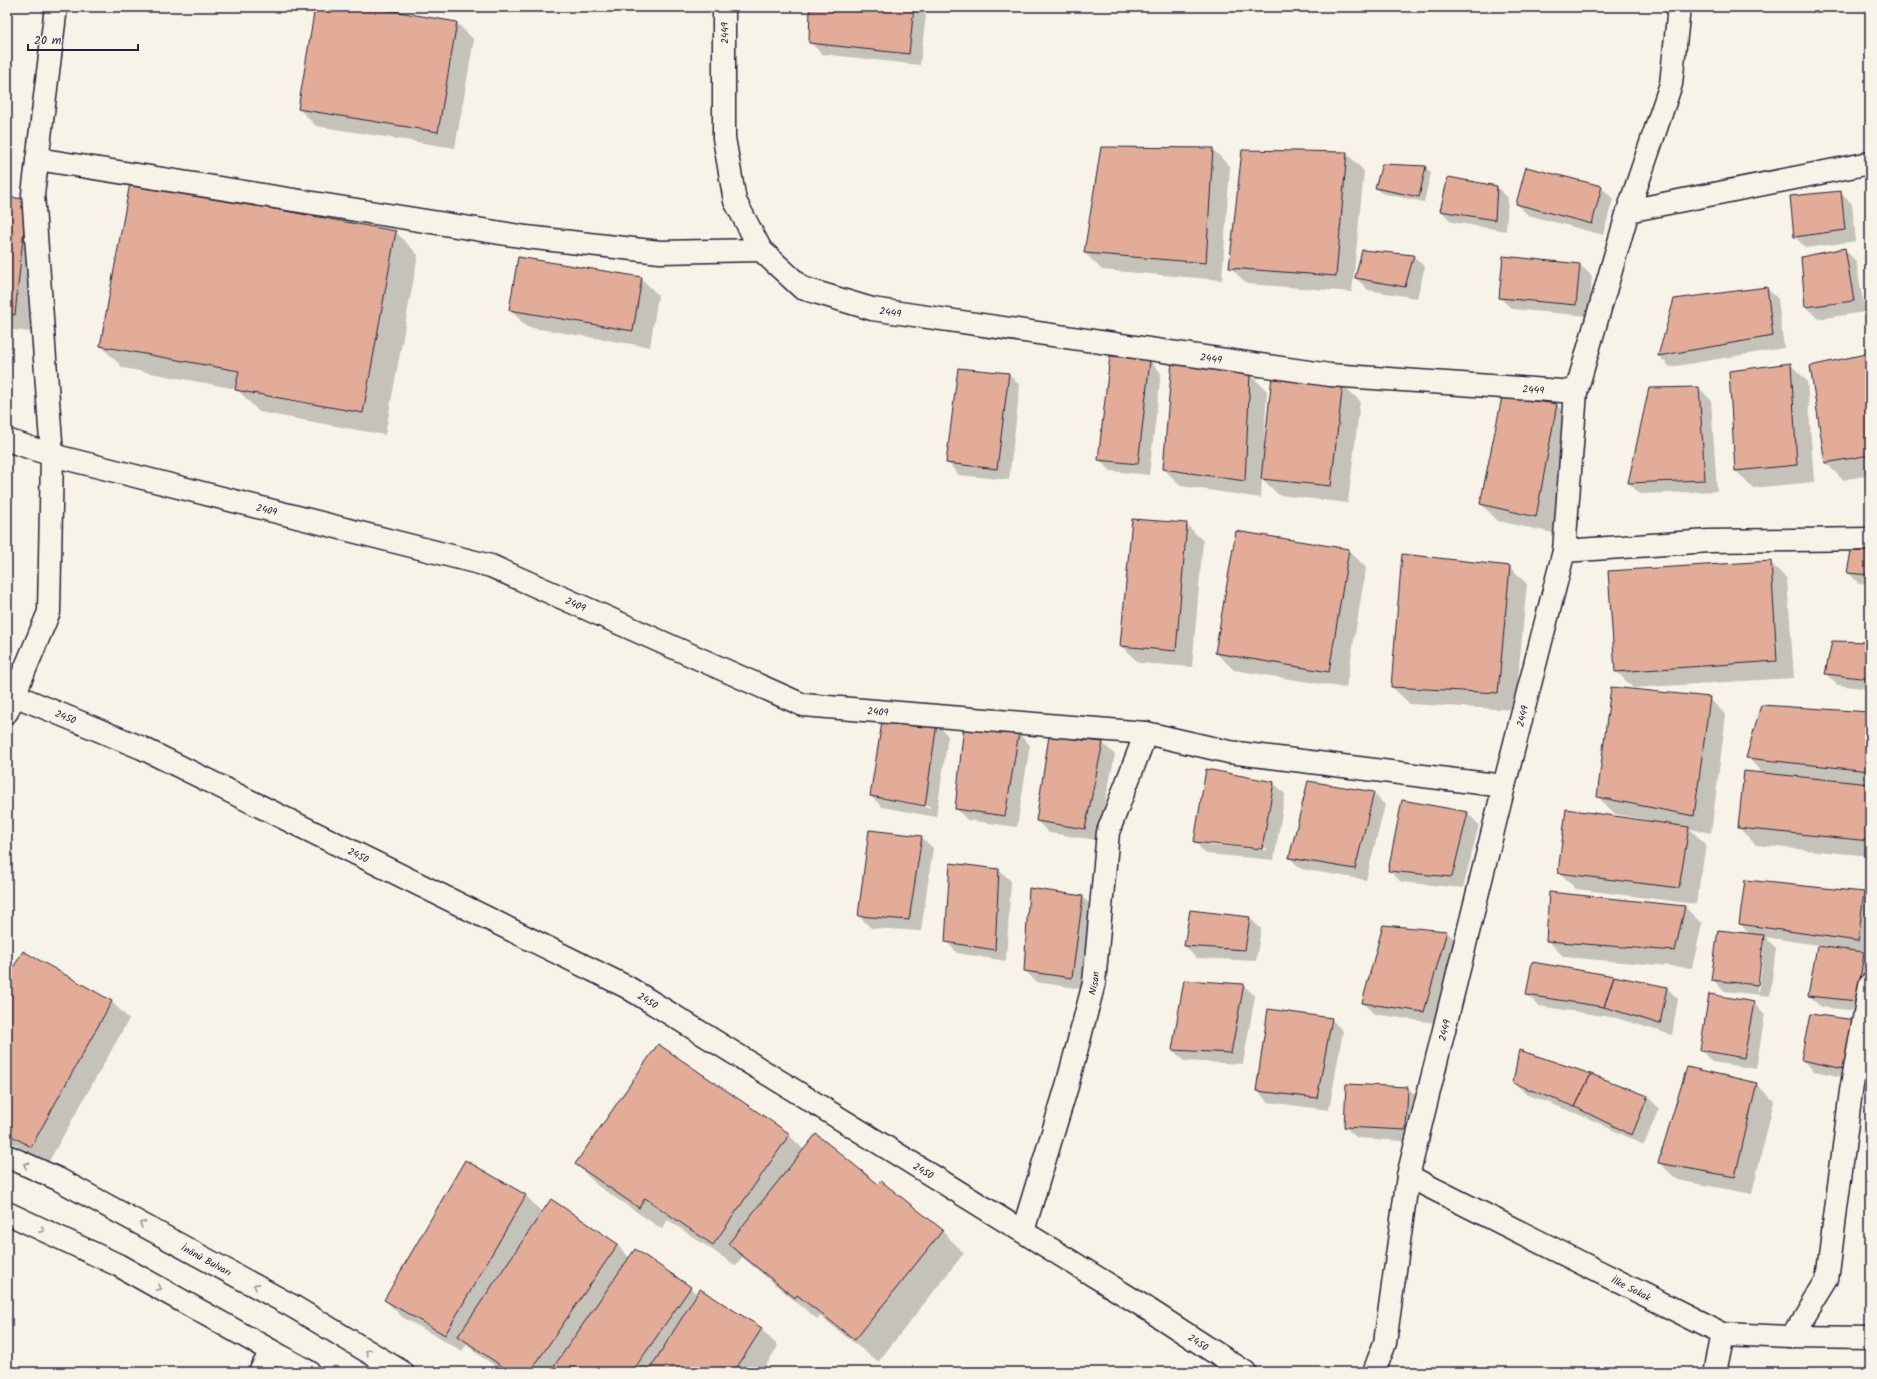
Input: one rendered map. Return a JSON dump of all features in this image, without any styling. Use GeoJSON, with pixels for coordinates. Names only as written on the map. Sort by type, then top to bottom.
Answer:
{"type":"FeatureCollection","features":[{"type":"Feature","properties":{"kind":"street"},"geometry":{"type":"LineString","coordinates":[[11,704],[49,612],[52,455],[33,194],[56,7]]}},
{"type":"Feature","properties":{"kind":"street","name":"2449"},"geometry":{"type":"LineString","coordinates":[[724,7],[724,138],[735,201],[761,250],[802,288],[872,309],[1330,375],[1576,392],[1564,551],[1504,786],[1408,1176],[1385,1342],[1374,1372]]}},
{"type":"Feature","properties":{"kind":"street"},"geometry":{"type":"LineString","coordinates":[[1576,392],[1628,211],[1670,84],[1679,7]]}},
{"type":"Feature","properties":{"kind":"street"},"geometry":{"type":"LineString","coordinates":[[37,159],[526,237],[660,252],[761,250]]}},
{"type":"Feature","properties":{"kind":"street"},"geometry":{"type":"LineString","coordinates":[[1628,211],[1870,163]]}},
{"type":"Feature","properties":{"kind":"street","name":"2409"},"geometry":{"type":"LineString","coordinates":[[7,440],[52,455],[491,566],[803,705],[1146,733],[1229,752],[1504,786]]}},
{"type":"Feature","properties":{"kind":"street"},"geometry":{"type":"LineString","coordinates":[[1564,551],[1709,541],[1870,539]]}},
{"type":"Feature","properties":{"kind":"street","name":"2450"},"geometry":{"type":"LineString","coordinates":[[11,704],[142,748],[627,987],[1143,1306],[1244,1372]]}},
{"type":"Feature","properties":{"kind":"street","name":"Nisan"},"geometry":{"type":"LineString","coordinates":[[1023,1232],[1067,1086],[1094,983],[1108,832],[1146,733]]}},
{"type":"Feature","properties":{"kind":"street"},"geometry":{"type":"LineString","coordinates":[[1792,1338],[1827,1280],[1851,1091],[1870,985]]}},
{"type":"Feature","properties":{"kind":"street","name":"İnönü Bulvarı"},"geometry":{"type":"LineString","coordinates":[[7,1156],[58,1179],[294,1307],[402,1372]]}},
{"type":"Feature","properties":{"kind":"street","name":"İlke Sokak"},"geometry":{"type":"LineString","coordinates":[[1408,1176],[1724,1334],[1792,1338],[1870,1338]]}},
{"type":"Feature","properties":{"kind":"street"},"geometry":{"type":"LineString","coordinates":[[7,1213],[118,1265],[309,1372]]}},
{"type":"Feature","properties":{"kind":"street"},"geometry":{"type":"LineString","coordinates":[[1715,1372],[1724,1334]]}},
{"type":"Feature","properties":{"kind":"street"},"geometry":{"type":"LineString","coordinates":[[260,1372],[271,1350]]}},
{"type":"Feature","properties":{"kind":"building"},"geometry":{"type":"Polygon","coordinates":[[[315,7],[369,7],[457,22],[438,132],[298,109],[315,7]]]}},
{"type":"Feature","properties":{"kind":"building"},"geometry":{"type":"Polygon","coordinates":[[[810,7],[914,7],[909,54],[809,43],[810,7]]]}},
{"type":"Feature","properties":{"kind":"building"},"geometry":{"type":"Polygon","coordinates":[[[1101,147],[1213,148],[1206,263],[1084,253],[1101,147]]]}},
{"type":"Feature","properties":{"kind":"building"},"geometry":{"type":"Polygon","coordinates":[[[1242,150],[1347,152],[1336,276],[1229,268],[1242,150]]]}},
{"type":"Feature","properties":{"kind":"building"},"geometry":{"type":"Polygon","coordinates":[[[1382,164],[1426,166],[1419,197],[1375,188],[1382,164]]]}},
{"type":"Feature","properties":{"kind":"building"},"geometry":{"type":"Polygon","coordinates":[[[1526,167],[1602,186],[1592,224],[1516,204],[1526,167]]]}},
{"type":"Feature","properties":{"kind":"building"},"geometry":{"type":"Polygon","coordinates":[[[1448,177],[1497,186],[1495,220],[1440,211],[1448,177]]]}},
{"type":"Feature","properties":{"kind":"building"},"geometry":{"type":"Polygon","coordinates":[[[130,183],[396,231],[363,413],[235,390],[239,371],[100,346],[130,183]]]}},
{"type":"Feature","properties":{"kind":"building"},"geometry":{"type":"Polygon","coordinates":[[[1841,191],[1845,230],[1794,237],[1790,196],[1841,191]]]}},
{"type":"Feature","properties":{"kind":"building"},"geometry":{"type":"Polygon","coordinates":[[[7,197],[27,199],[15,315],[7,314],[7,197]]]}},
{"type":"Feature","properties":{"kind":"building"},"geometry":{"type":"Polygon","coordinates":[[[1845,248],[1854,301],[1805,307],[1801,257],[1845,248]]]}},
{"type":"Feature","properties":{"kind":"building"},"geometry":{"type":"Polygon","coordinates":[[[1362,250],[1414,255],[1405,287],[1355,278],[1362,250]]]}},
{"type":"Feature","properties":{"kind":"building"},"geometry":{"type":"Polygon","coordinates":[[[1503,256],[1580,264],[1576,305],[1499,298],[1503,256]]]}},
{"type":"Feature","properties":{"kind":"building"},"geometry":{"type":"Polygon","coordinates":[[[518,257],[642,277],[633,331],[509,310],[518,257]]]}},
{"type":"Feature","properties":{"kind":"building"},"geometry":{"type":"Polygon","coordinates":[[[1767,287],[1773,336],[1658,356],[1674,299],[1767,287]]]}},
{"type":"Feature","properties":{"kind":"building"},"geometry":{"type":"Polygon","coordinates":[[[1870,353],[1870,455],[1825,463],[1810,366],[1870,353]]]}},
{"type":"Feature","properties":{"kind":"building"},"geometry":{"type":"Polygon","coordinates":[[[1110,356],[1150,360],[1138,464],[1098,460],[1110,356]]]}},
{"type":"Feature","properties":{"kind":"building"},"geometry":{"type":"Polygon","coordinates":[[[1172,361],[1250,373],[1245,481],[1163,469],[1172,361]]]}},
{"type":"Feature","properties":{"kind":"building"},"geometry":{"type":"Polygon","coordinates":[[[1791,363],[1797,465],[1735,471],[1729,371],[1791,363]]]}},
{"type":"Feature","properties":{"kind":"building"},"geometry":{"type":"Polygon","coordinates":[[[958,368],[1009,373],[997,469],[946,463],[958,368]]]}},
{"type":"Feature","properties":{"kind":"building"},"geometry":{"type":"Polygon","coordinates":[[[1272,376],[1343,383],[1331,486],[1261,479],[1272,376]]]}},
{"type":"Feature","properties":{"kind":"building"},"geometry":{"type":"Polygon","coordinates":[[[1699,387],[1705,480],[1628,483],[1649,388],[1699,387]]]}},
{"type":"Feature","properties":{"kind":"building"},"geometry":{"type":"Polygon","coordinates":[[[1502,397],[1557,404],[1536,517],[1480,504],[1502,397]]]}},
{"type":"Feature","properties":{"kind":"building"},"geometry":{"type":"Polygon","coordinates":[[[1132,519],[1187,523],[1176,651],[1120,646],[1132,519]]]}},
{"type":"Feature","properties":{"kind":"building"},"geometry":{"type":"Polygon","coordinates":[[[1236,531],[1349,549],[1329,672],[1215,653],[1236,531]]]}},
{"type":"Feature","properties":{"kind":"building"},"geometry":{"type":"Polygon","coordinates":[[[1851,551],[1870,551],[1870,575],[1847,573],[1851,551]]]}},
{"type":"Feature","properties":{"kind":"building"},"geometry":{"type":"Polygon","coordinates":[[[1402,554],[1510,566],[1498,693],[1391,687],[1402,554]]]}},
{"type":"Feature","properties":{"kind":"building"},"geometry":{"type":"Polygon","coordinates":[[[1771,561],[1777,661],[1615,672],[1608,571],[1771,561]]]}},
{"type":"Feature","properties":{"kind":"building"},"geometry":{"type":"Polygon","coordinates":[[[1832,641],[1870,642],[1870,679],[1825,674],[1832,641]]]}},
{"type":"Feature","properties":{"kind":"building"},"geometry":{"type":"Polygon","coordinates":[[[1611,687],[1710,697],[1694,816],[1597,797],[1611,687]]]}},
{"type":"Feature","properties":{"kind":"building"},"geometry":{"type":"Polygon","coordinates":[[[1761,705],[1870,712],[1870,771],[1746,758],[1761,705]]]}},
{"type":"Feature","properties":{"kind":"building"},"geometry":{"type":"Polygon","coordinates":[[[883,716],[937,723],[925,806],[870,796],[883,716]]]}},
{"type":"Feature","properties":{"kind":"building"},"geometry":{"type":"Polygon","coordinates":[[[964,725],[1019,732],[1005,816],[955,809],[964,725]]]}},
{"type":"Feature","properties":{"kind":"building"},"geometry":{"type":"Polygon","coordinates":[[[1049,736],[1103,742],[1085,829],[1036,821],[1049,736]]]}},
{"type":"Feature","properties":{"kind":"building"},"geometry":{"type":"Polygon","coordinates":[[[1206,769],[1274,782],[1262,849],[1194,842],[1206,769]]]}},
{"type":"Feature","properties":{"kind":"building"},"geometry":{"type":"Polygon","coordinates":[[[1744,771],[1870,784],[1870,841],[1738,828],[1744,771]]]}},
{"type":"Feature","properties":{"kind":"building"},"geometry":{"type":"Polygon","coordinates":[[[1308,781],[1374,792],[1355,869],[1289,858],[1308,781]]]}},
{"type":"Feature","properties":{"kind":"building"},"geometry":{"type":"Polygon","coordinates":[[[1402,800],[1468,812],[1452,877],[1388,871],[1402,800]]]}},
{"type":"Feature","properties":{"kind":"building"},"geometry":{"type":"Polygon","coordinates":[[[1566,809],[1689,827],[1679,888],[1558,873],[1566,809]]]}},
{"type":"Feature","properties":{"kind":"building"},"geometry":{"type":"Polygon","coordinates":[[[869,830],[922,836],[909,920],[858,916],[869,830]]]}},
{"type":"Feature","properties":{"kind":"building"},"geometry":{"type":"Polygon","coordinates":[[[950,863],[999,869],[995,950],[945,942],[950,863]]]}},
{"type":"Feature","properties":{"kind":"building"},"geometry":{"type":"Polygon","coordinates":[[[1745,880],[1864,892],[1858,941],[1739,924],[1745,880]]]}},
{"type":"Feature","properties":{"kind":"building"},"geometry":{"type":"Polygon","coordinates":[[[1029,888],[1083,896],[1072,978],[1024,971],[1029,888]]]}},
{"type":"Feature","properties":{"kind":"building"},"geometry":{"type":"Polygon","coordinates":[[[1549,892],[1685,906],[1675,951],[1546,941],[1549,892]]]}},
{"type":"Feature","properties":{"kind":"building"},"geometry":{"type":"Polygon","coordinates":[[[1190,910],[1250,917],[1245,950],[1184,946],[1190,910]]]}},
{"type":"Feature","properties":{"kind":"building"},"geometry":{"type":"Polygon","coordinates":[[[1383,925],[1447,931],[1424,1012],[1362,1003],[1383,925]]]}},
{"type":"Feature","properties":{"kind":"building"},"geometry":{"type":"Polygon","coordinates":[[[1718,930],[1764,935],[1758,985],[1711,980],[1718,930]]]}},
{"type":"Feature","properties":{"kind":"building"},"geometry":{"type":"Polygon","coordinates":[[[1817,946],[1864,952],[1857,1001],[1808,996],[1817,946]]]}},
{"type":"Feature","properties":{"kind":"building"},"geometry":{"type":"Polygon","coordinates":[[[23,951],[112,1001],[31,1147],[7,1133],[7,978],[23,951]]]}},
{"type":"Feature","properties":{"kind":"building"},"geometry":{"type":"Polygon","coordinates":[[[1532,962],[1614,976],[1604,1007],[1526,995],[1532,962]]]}},
{"type":"Feature","properties":{"kind":"building"},"geometry":{"type":"Polygon","coordinates":[[[1614,976],[1667,987],[1660,1024],[1604,1007],[1614,976]]]}},
{"type":"Feature","properties":{"kind":"building"},"geometry":{"type":"Polygon","coordinates":[[[1184,980],[1244,984],[1231,1053],[1172,1050],[1184,980]]]}},
{"type":"Feature","properties":{"kind":"building"},"geometry":{"type":"Polygon","coordinates":[[[1709,994],[1754,1002],[1744,1058],[1700,1050],[1709,994]]]}},
{"type":"Feature","properties":{"kind":"building"},"geometry":{"type":"Polygon","coordinates":[[[1268,1009],[1332,1018],[1317,1098],[1256,1091],[1268,1009]]]}},
{"type":"Feature","properties":{"kind":"building"},"geometry":{"type":"Polygon","coordinates":[[[1810,1014],[1856,1020],[1844,1069],[1801,1060],[1810,1014]]]}},
{"type":"Feature","properties":{"kind":"building"},"geometry":{"type":"Polygon","coordinates":[[[658,1044],[790,1134],[713,1245],[645,1198],[639,1208],[575,1164],[658,1044]]]}},
{"type":"Feature","properties":{"kind":"building"},"geometry":{"type":"Polygon","coordinates":[[[1519,1050],[1591,1074],[1575,1107],[1513,1083],[1519,1050]]]}},
{"type":"Feature","properties":{"kind":"building"},"geometry":{"type":"Polygon","coordinates":[[[1687,1067],[1757,1083],[1735,1177],[1658,1163],[1687,1067]]]}},
{"type":"Feature","properties":{"kind":"building"},"geometry":{"type":"Polygon","coordinates":[[[1591,1074],[1648,1096],[1632,1135],[1575,1107],[1591,1074]]]}},
{"type":"Feature","properties":{"kind":"building"},"geometry":{"type":"Polygon","coordinates":[[[1346,1084],[1408,1087],[1406,1130],[1344,1127],[1346,1084]]]}},
{"type":"Feature","properties":{"kind":"building"},"geometry":{"type":"Polygon","coordinates":[[[816,1134],[878,1184],[881,1181],[943,1230],[855,1340],[797,1295],[795,1298],[728,1244],[816,1134]]]}},
{"type":"Feature","properties":{"kind":"building"},"geometry":{"type":"Polygon","coordinates":[[[465,1160],[526,1195],[445,1335],[384,1300],[465,1160]]]}},
{"type":"Feature","properties":{"kind":"building"},"geometry":{"type":"Polygon","coordinates":[[[551,1199],[618,1244],[530,1372],[510,1372],[458,1336],[551,1199]]]}},
{"type":"Feature","properties":{"kind":"building"},"geometry":{"type":"Polygon","coordinates":[[[635,1249],[691,1287],[632,1372],[550,1372],[635,1249]]]}},
{"type":"Feature","properties":{"kind":"building"},"geometry":{"type":"Polygon","coordinates":[[[700,1289],[762,1328],[734,1372],[648,1372],[700,1289]]]}}]}
